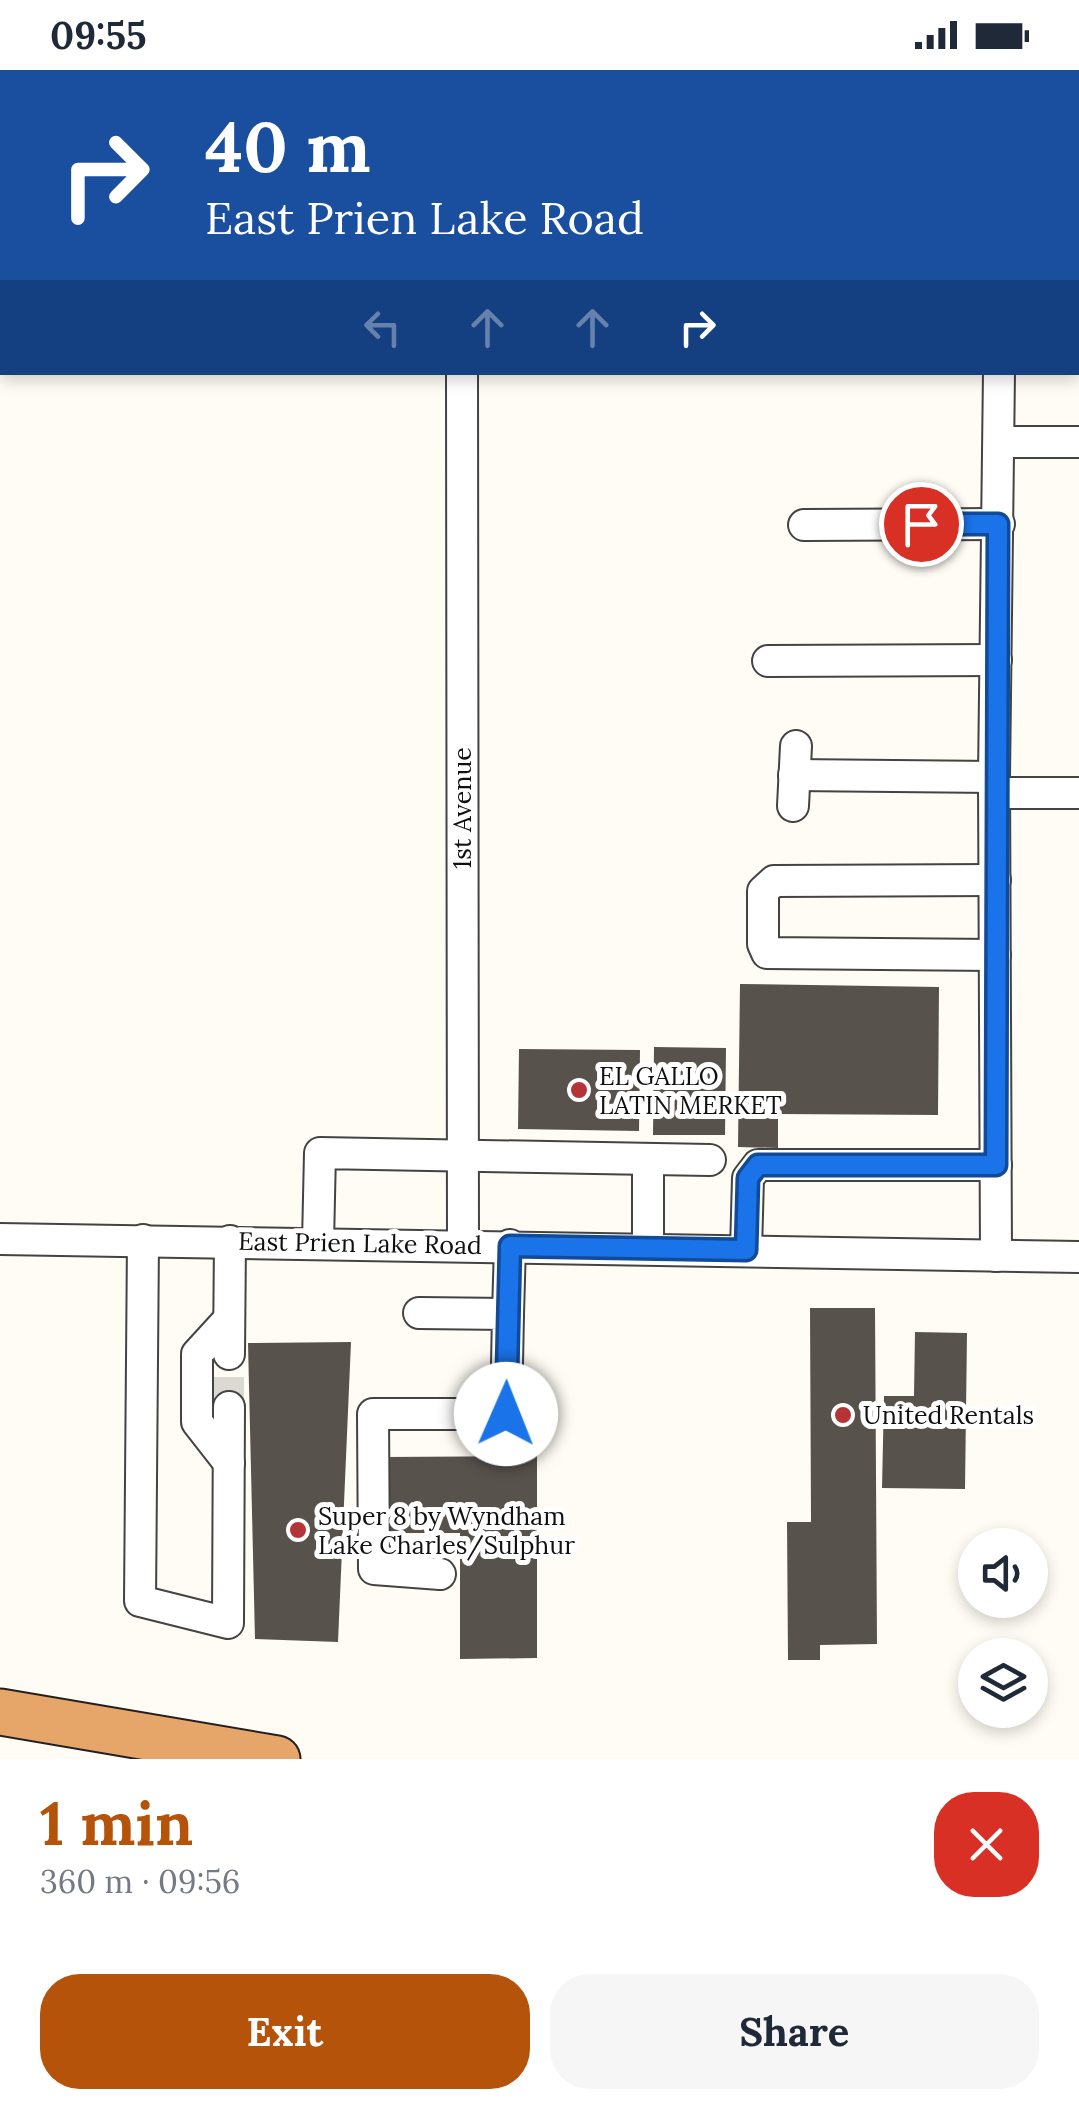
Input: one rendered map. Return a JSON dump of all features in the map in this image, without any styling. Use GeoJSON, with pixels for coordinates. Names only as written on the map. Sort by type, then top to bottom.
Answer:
{"type":"FeatureCollection","features":[{"type":"Feature","properties":{"kind":"highway"},"geometry":{"type":"LineString","coordinates":[[0,1712],[277,1759]]}},
{"type":"Feature","properties":{"kind":"street","name":"1st Avenue"},"geometry":{"type":"LineString","coordinates":[[462,375],[463,1244]]}},
{"type":"Feature","properties":{"kind":"street"},"geometry":{"type":"LineString","coordinates":[[996,1256],[994,785],[999,375]]}},
{"type":"Feature","properties":{"kind":"street"},"geometry":{"type":"LineString","coordinates":[[1000,442],[1079,442]]}},
{"type":"Feature","properties":{"kind":"street"},"geometry":{"type":"LineString","coordinates":[[804,524],[998,524]]}},
{"type":"Feature","properties":{"kind":"street"},"geometry":{"type":"LineString","coordinates":[[768,660],[996,660]]}},
{"type":"Feature","properties":{"kind":"street"},"geometry":{"type":"LineString","coordinates":[[793,806],[795,760],[1079,794]]}},
{"type":"Feature","properties":{"kind":"street"},"geometry":{"type":"LineString","coordinates":[[994,880],[774,881],[762,891],[763,944],[767,953],[995,955]]}},
{"type":"Feature","properties":{"kind":"street"},"geometry":{"type":"LineString","coordinates":[[318,1242],[320,1152],[710,1160]]}},
{"type":"Feature","properties":{"kind":"street"},"geometry":{"type":"LineString","coordinates":[[648,1160],[648,1248]]}},
{"type":"Feature","properties":{"kind":"street"},"geometry":{"type":"LineString","coordinates":[[746,1250],[748,1178],[758,1165],[996,1165]]}},
{"type":"Feature","properties":{"kind":"street","name":"East Prien Lake Road"},"geometry":{"type":"LineString","coordinates":[[0,1239],[463,1244],[1079,1258]]}},
{"type":"Feature","properties":{"kind":"street"},"geometry":{"type":"LineString","coordinates":[[143,1240],[140,1602],[228,1623],[229,1407]]}},
{"type":"Feature","properties":{"kind":"street"},"geometry":{"type":"LineString","coordinates":[[229,1354],[230,1242]]}},
{"type":"Feature","properties":{"kind":"street"},"geometry":{"type":"LineString","coordinates":[[440,1574],[374,1569],[374,1414],[506,1414],[510,1246]]}},
{"type":"Feature","properties":{"kind":"street"},"geometry":{"type":"LineString","coordinates":[[419,1313],[508,1314]]}},
{"type":"Feature","properties":{"kind":"street"},"geometry":{"type":"LineString","coordinates":[[228,1463],[198,1422],[197,1354],[229,1319]]}},
{"type":"Feature","properties":{"kind":"building"},"geometry":{"type":"Polygon","coordinates":[[[740,984],[939,987],[938,1115],[778,1114],[778,1148],[738,1147],[740,984]]]}},
{"type":"Feature","properties":{"kind":"building"},"geometry":{"type":"Polygon","coordinates":[[[654,1047],[726,1048],[725,1135],[653,1135],[654,1047]]]}},
{"type":"Feature","properties":{"kind":"building","name":"EL GALLO LATIN MERKET"},"geometry":{"type":"Polygon","coordinates":[[[519,1049],[640,1050],[639,1131],[518,1129],[519,1049]]]}},
{"type":"Feature","properties":{"kind":"building","name":"United Rentals"},"geometry":{"type":"Polygon","coordinates":[[[810,1308],[875,1308],[877,1644],[820,1645],[820,1660],[788,1660],[787,1522],[811,1522],[810,1308]]]}},
{"type":"Feature","properties":{"kind":"building"},"geometry":{"type":"Polygon","coordinates":[[[915,1332],[967,1333],[965,1489],[882,1488],[884,1396],[914,1396],[915,1332]]]}},
{"type":"Feature","properties":{"kind":"building","name":"Super 8 by Wyndham Lake Charles/Sulphur"},"geometry":{"type":"Polygon","coordinates":[[[351,1342],[338,1642],[255,1639],[248,1343],[351,1342]]]}},
{"type":"Feature","properties":{"kind":"building"},"geometry":{"type":"Polygon","coordinates":[[[537,1456],[537,1658],[460,1659],[460,1533],[385,1533],[385,1457],[537,1456]]]}},
{"type":"Feature","properties":{"kind":"tunnel"},"geometry":{"type":"LineString","coordinates":[[229,1354],[229,1407]]}},
{"type":"Feature","properties":{"kind":"place","name":"EL GALLO LATIN MERKET"},"geometry":{"type":"Point","coordinates":[579,1090]}},
{"type":"Feature","properties":{"kind":"place","name":"United Rentals"},"geometry":{"type":"Point","coordinates":[843,1415]}},
{"type":"Feature","properties":{"kind":"place","name":"Super 8 by Wyndham Lake Charles/Sulphur"},"geometry":{"type":"Point","coordinates":[298,1530]}},
{"type":"Feature","properties":{"kind":"route"},"geometry":{"type":"LineString","coordinates":[[506,1414],[510,1246],[746,1250],[748,1178],[752,1170],[766,1162],[996,1165],[994,776],[998,524],[921,524]]}}]}
